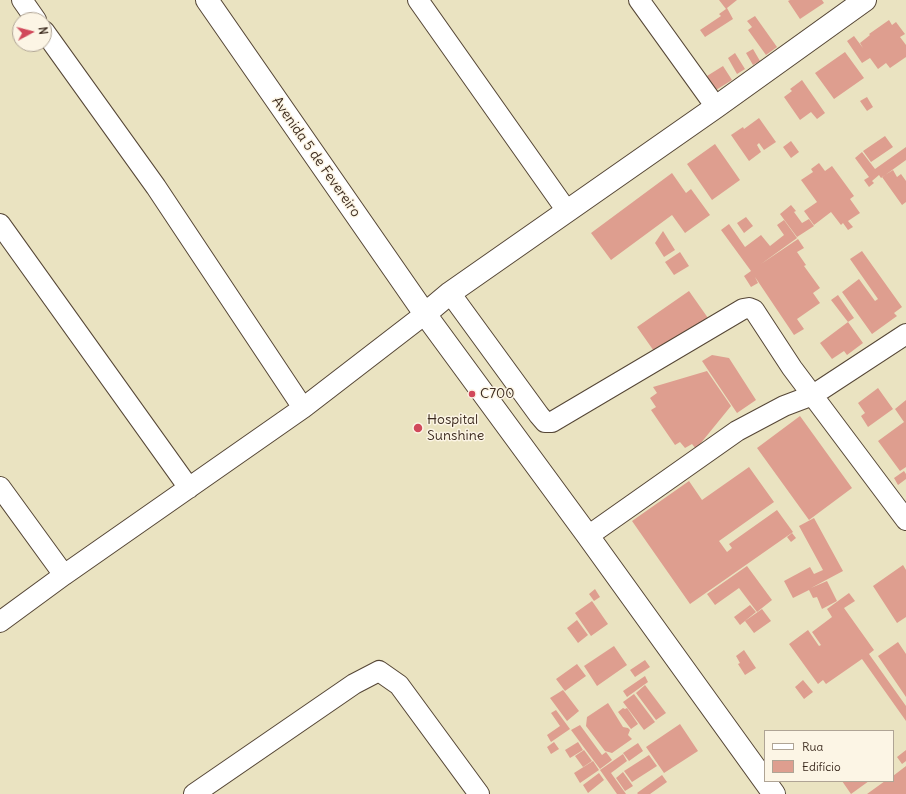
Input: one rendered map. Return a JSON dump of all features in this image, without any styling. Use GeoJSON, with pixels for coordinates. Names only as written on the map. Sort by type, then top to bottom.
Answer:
{"type":"FeatureCollection","features":[{"type":"Feature","properties":{"kind":"street"},"geometry":{"type":"LineString","coordinates":[[22,0],[30,12]]}},
{"type":"Feature","properties":{"kind":"street","name":"Avenida 5 de Fevereiro"},"geometry":{"type":"LineString","coordinates":[[207,0],[425,314],[588,536],[764,780]]}},
{"type":"Feature","properties":{"kind":"street"},"geometry":{"type":"LineString","coordinates":[[418,0],[567,211]]}},
{"type":"Feature","properties":{"kind":"street"},"geometry":{"type":"LineString","coordinates":[[639,0],[716,107]]}},
{"type":"Feature","properties":{"kind":"street"},"geometry":{"type":"LineString","coordinates":[[0,622],[64,575],[303,408],[450,293],[716,107],[859,2]]}},
{"type":"Feature","properties":{"kind":"street"},"geometry":{"type":"LineString","coordinates":[[52,42],[156,187],[303,408]]}},
{"type":"Feature","properties":{"kind":"street"},"geometry":{"type":"LineString","coordinates":[[0,224],[189,488]]}},
{"type":"Feature","properties":{"kind":"street"},"geometry":{"type":"LineString","coordinates":[[450,293],[545,422],[552,422],[744,308],[754,310],[792,368],[906,520]]}},
{"type":"Feature","properties":{"kind":"street"},"geometry":{"type":"LineString","coordinates":[[588,536],[737,431],[784,406],[812,395],[906,334]]}},
{"type":"Feature","properties":{"kind":"street"},"geometry":{"type":"LineString","coordinates":[[0,487],[64,575]]}},
{"type":"Feature","properties":{"kind":"street"},"geometry":{"type":"LineString","coordinates":[[194,794],[354,684],[379,671],[399,685],[479,794]]}},
{"type":"Feature","properties":{"kind":"street","name":"Avenida 5 de Fevereiro"},"geometry":{"type":"LineString","coordinates":[[765,782],[774,794]]}},
{"type":"Feature","properties":{"kind":"building"},"geometry":{"type":"Polygon","coordinates":[[[719,0],[737,0],[727,8],[733,19],[705,37],[700,30],[721,16],[719,14],[726,9],[719,0]]]}},
{"type":"Feature","properties":{"kind":"building"},"geometry":{"type":"Polygon","coordinates":[[[822,0],[824,3],[800,19],[788,1],[822,0]]]}},
{"type":"Feature","properties":{"kind":"building"},"geometry":{"type":"Polygon","coordinates":[[[755,16],[777,47],[766,55],[748,30],[752,27],[747,21],[755,16]]]}},
{"type":"Feature","properties":{"kind":"building"},"geometry":{"type":"Polygon","coordinates":[[[889,20],[892,25],[896,22],[905,34],[900,37],[906,45],[906,57],[890,68],[886,63],[878,69],[870,58],[862,63],[847,41],[854,36],[863,48],[860,43],[870,35],[869,34],[889,20]]]}},
{"type":"Feature","properties":{"kind":"building"},"geometry":{"type":"Polygon","coordinates":[[[753,49],[760,61],[753,65],[746,53],[753,49]]]}},
{"type":"Feature","properties":{"kind":"building"},"geometry":{"type":"Polygon","coordinates":[[[845,52],[864,78],[834,99],[815,73],[845,52]]]}},
{"type":"Feature","properties":{"kind":"building"},"geometry":{"type":"Polygon","coordinates":[[[735,53],[745,69],[737,74],[728,58],[735,53]]]}},
{"type":"Feature","properties":{"kind":"building"},"geometry":{"type":"Polygon","coordinates":[[[723,66],[732,80],[716,90],[707,76],[723,66]]]}},
{"type":"Feature","properties":{"kind":"building"},"geometry":{"type":"Polygon","coordinates":[[[802,80],[825,113],[817,119],[811,112],[800,120],[784,97],[792,91],[790,89],[802,80]]]}},
{"type":"Feature","properties":{"kind":"building"},"geometry":{"type":"Polygon","coordinates":[[[867,97],[873,107],[867,111],[860,101],[867,97]]]}},
{"type":"Feature","properties":{"kind":"building"},"geometry":{"type":"Polygon","coordinates":[[[759,118],[776,142],[764,150],[759,143],[757,145],[761,152],[749,161],[731,135],[743,127],[744,129],[759,118]]]}},
{"type":"Feature","properties":{"kind":"building"},"geometry":{"type":"Polygon","coordinates":[[[885,136],[893,147],[871,162],[863,151],[885,136]]]}},
{"type":"Feature","properties":{"kind":"building"},"geometry":{"type":"Polygon","coordinates":[[[791,141],[799,152],[791,158],[783,147],[791,141]]]}},
{"type":"Feature","properties":{"kind":"building"},"geometry":{"type":"Polygon","coordinates":[[[715,144],[740,180],[712,200],[687,164],[715,144]]]}},
{"type":"Feature","properties":{"kind":"building"},"geometry":{"type":"Polygon","coordinates":[[[906,147],[906,160],[881,178],[879,175],[872,181],[874,183],[869,187],[864,180],[869,177],[855,158],[862,152],[875,169],[906,147]]]}},
{"type":"Feature","properties":{"kind":"building"},"geometry":{"type":"Polygon","coordinates":[[[819,163],[825,171],[832,166],[854,196],[850,199],[860,213],[848,221],[853,227],[848,230],[843,223],[841,225],[831,212],[814,225],[804,211],[817,202],[801,180],[813,172],[811,169],[819,163]]]}},
{"type":"Feature","properties":{"kind":"building"},"geometry":{"type":"Polygon","coordinates":[[[893,170],[897,177],[901,174],[906,181],[906,202],[902,205],[882,177],[893,170]]]}},
{"type":"Feature","properties":{"kind":"building"},"geometry":{"type":"Polygon","coordinates":[[[672,173],[686,193],[691,189],[710,215],[685,233],[672,215],[611,260],[591,233],[672,173]]]}},
{"type":"Feature","properties":{"kind":"building"},"geometry":{"type":"Polygon","coordinates":[[[791,205],[802,223],[809,219],[814,226],[797,237],[780,214],[791,205]]]}},
{"type":"Feature","properties":{"kind":"building"},"geometry":{"type":"Polygon","coordinates":[[[746,217],[753,226],[744,233],[737,223],[746,217]]]}},
{"type":"Feature","properties":{"kind":"building"},"geometry":{"type":"Polygon","coordinates":[[[784,220],[797,238],[761,264],[798,239],[804,248],[797,252],[806,265],[804,266],[820,288],[813,293],[820,303],[797,319],[804,329],[794,335],[755,277],[758,283],[751,287],[744,276],[751,271],[721,230],[729,224],[745,247],[761,235],[770,246],[784,235],[777,225],[784,220]]]}},
{"type":"Feature","properties":{"kind":"building"},"geometry":{"type":"Polygon","coordinates":[[[663,231],[675,250],[664,257],[655,243],[663,231]]]}},
{"type":"Feature","properties":{"kind":"building"},"geometry":{"type":"Polygon","coordinates":[[[862,251],[902,307],[894,313],[897,316],[872,334],[842,292],[859,279],[875,301],[878,299],[850,259],[862,251]]]}},
{"type":"Feature","properties":{"kind":"building"},"geometry":{"type":"Polygon","coordinates":[[[680,252],[689,266],[674,275],[665,262],[680,252]]]}},
{"type":"Feature","properties":{"kind":"building"},"geometry":{"type":"Polygon","coordinates":[[[689,291],[708,318],[656,354],[637,327],[689,291]]]}},
{"type":"Feature","properties":{"kind":"building"},"geometry":{"type":"Polygon","coordinates":[[[838,295],[854,318],[848,322],[831,300],[838,295]]]}},
{"type":"Feature","properties":{"kind":"building"},"geometry":{"type":"Polygon","coordinates":[[[848,322],[863,343],[847,355],[844,351],[832,359],[820,343],[848,322]]]}},
{"type":"Feature","properties":{"kind":"building"},"geometry":{"type":"Polygon","coordinates":[[[712,355],[729,358],[756,400],[737,413],[702,361],[712,355]]]}},
{"type":"Feature","properties":{"kind":"building"},"geometry":{"type":"Polygon","coordinates":[[[707,371],[731,406],[696,449],[692,444],[685,448],[680,442],[675,445],[651,410],[656,407],[650,398],[657,393],[653,387],[707,371]]]}},
{"type":"Feature","properties":{"kind":"building"},"geometry":{"type":"Polygon","coordinates":[[[878,388],[893,409],[868,427],[861,416],[865,413],[858,403],[878,388]]]}},
{"type":"Feature","properties":{"kind":"building"},"geometry":{"type":"Polygon","coordinates":[[[906,400],[906,467],[900,471],[878,441],[904,422],[895,409],[906,400]]]}},
{"type":"Feature","properties":{"kind":"building"},"geometry":{"type":"Polygon","coordinates":[[[800,416],[852,488],[809,520],[757,448],[800,416]]]}},
{"type":"Feature","properties":{"kind":"building"},"geometry":{"type":"Polygon","coordinates":[[[749,467],[774,502],[719,541],[727,552],[732,548],[729,544],[777,510],[793,532],[690,604],[632,521],[689,481],[702,500],[749,467]]]}},
{"type":"Feature","properties":{"kind":"building"},"geometry":{"type":"Polygon","coordinates":[[[904,471],[906,474],[906,479],[898,485],[894,478],[904,471]]]}},
{"type":"Feature","properties":{"kind":"building"},"geometry":{"type":"Polygon","coordinates":[[[814,518],[843,571],[811,588],[827,581],[837,601],[822,609],[817,597],[813,598],[809,590],[793,598],[784,581],[810,567],[814,574],[823,570],[799,526],[814,518]]]}},
{"type":"Feature","properties":{"kind":"building"},"geometry":{"type":"Polygon","coordinates":[[[792,533],[796,538],[791,542],[787,537],[792,533]]]}},
{"type":"Feature","properties":{"kind":"building"},"geometry":{"type":"Polygon","coordinates":[[[903,565],[906,570],[906,617],[897,623],[873,586],[903,565]]]}},
{"type":"Feature","properties":{"kind":"building"},"geometry":{"type":"Polygon","coordinates":[[[747,566],[772,600],[757,612],[739,588],[715,605],[707,594],[747,566]]]}},
{"type":"Feature","properties":{"kind":"building"},"geometry":{"type":"Polygon","coordinates":[[[595,589],[600,597],[594,601],[589,594],[595,589]]]}},
{"type":"Feature","properties":{"kind":"building"},"geometry":{"type":"Polygon","coordinates":[[[849,593],[855,601],[844,608],[874,650],[869,654],[906,706],[906,721],[862,659],[826,684],[823,680],[818,684],[789,644],[808,630],[819,646],[821,645],[812,632],[832,617],[827,609],[849,593]]]}},
{"type":"Feature","properties":{"kind":"building"},"geometry":{"type":"Polygon","coordinates":[[[592,601],[608,624],[591,636],[575,613],[592,601]]]}},
{"type":"Feature","properties":{"kind":"building"},"geometry":{"type":"Polygon","coordinates":[[[750,605],[756,612],[740,625],[734,617],[750,605]]]}},
{"type":"Feature","properties":{"kind":"building"},"geometry":{"type":"Polygon","coordinates":[[[762,609],[771,621],[754,633],[745,621],[762,609]]]}},
{"type":"Feature","properties":{"kind":"building"},"geometry":{"type":"Polygon","coordinates":[[[577,620],[588,635],[578,643],[567,628],[577,620]]]}},
{"type":"Feature","properties":{"kind":"building"},"geometry":{"type":"Polygon","coordinates":[[[898,642],[906,654],[906,697],[878,656],[898,642]]]}},
{"type":"Feature","properties":{"kind":"building"},"geometry":{"type":"Polygon","coordinates":[[[614,646],[627,665],[597,686],[584,666],[614,646]]]}},
{"type":"Feature","properties":{"kind":"building"},"geometry":{"type":"Polygon","coordinates":[[[744,650],[756,668],[745,675],[738,664],[740,663],[736,656],[744,650]]]}},
{"type":"Feature","properties":{"kind":"building"},"geometry":{"type":"Polygon","coordinates":[[[645,660],[650,667],[635,677],[630,670],[645,660]]]}},
{"type":"Feature","properties":{"kind":"building"},"geometry":{"type":"Polygon","coordinates":[[[577,664],[586,676],[565,691],[556,679],[577,664]]]}},
{"type":"Feature","properties":{"kind":"building"},"geometry":{"type":"Polygon","coordinates":[[[645,676],[648,682],[627,697],[623,691],[645,676]]]}},
{"type":"Feature","properties":{"kind":"building"},"geometry":{"type":"Polygon","coordinates":[[[803,680],[813,692],[804,699],[795,687],[803,680]]]}},
{"type":"Feature","properties":{"kind":"building"},"geometry":{"type":"Polygon","coordinates":[[[645,685],[666,713],[656,720],[636,693],[645,685]]]}},
{"type":"Feature","properties":{"kind":"building"},"geometry":{"type":"Polygon","coordinates":[[[563,690],[579,711],[567,721],[550,698],[563,690]]]}},
{"type":"Feature","properties":{"kind":"building"},"geometry":{"type":"Polygon","coordinates":[[[634,694],[655,722],[644,730],[623,702],[634,694]]]}},
{"type":"Feature","properties":{"kind":"building"},"geometry":{"type":"Polygon","coordinates":[[[608,703],[623,727],[630,730],[628,735],[632,739],[612,753],[605,751],[586,726],[587,717],[608,703]]]}},
{"type":"Feature","properties":{"kind":"building"},"geometry":{"type":"Polygon","coordinates":[[[623,708],[627,708],[638,724],[631,729],[618,712],[623,708]]]}},
{"type":"Feature","properties":{"kind":"building"},"geometry":{"type":"Polygon","coordinates":[[[556,710],[570,729],[551,742],[547,735],[560,726],[551,713],[556,710]]]}},
{"type":"Feature","properties":{"kind":"building"},"geometry":{"type":"Polygon","coordinates":[[[680,724],[698,751],[664,773],[646,747],[680,724]]]}},
{"type":"Feature","properties":{"kind":"building"},"geometry":{"type":"Polygon","coordinates":[[[580,725],[602,755],[606,752],[612,760],[600,769],[571,730],[580,725]]]}},
{"type":"Feature","properties":{"kind":"building"},"geometry":{"type":"Polygon","coordinates":[[[554,742],[559,749],[551,754],[547,747],[554,742]]]}},
{"type":"Feature","properties":{"kind":"building"},"geometry":{"type":"Polygon","coordinates":[[[578,742],[583,750],[570,758],[565,750],[578,742]]]}},
{"type":"Feature","properties":{"kind":"building"},"geometry":{"type":"Polygon","coordinates":[[[638,743],[643,751],[629,761],[623,753],[638,743]]]}},
{"type":"Feature","properties":{"kind":"building"},"geometry":{"type":"Polygon","coordinates":[[[584,750],[592,761],[583,767],[575,756],[584,750]]]}},
{"type":"Feature","properties":{"kind":"building"},"geometry":{"type":"Polygon","coordinates":[[[906,750],[906,761],[902,764],[897,757],[906,750]]]}},
{"type":"Feature","properties":{"kind":"building"},"geometry":{"type":"Polygon","coordinates":[[[623,754],[627,761],[611,773],[626,794],[617,794],[600,770],[623,754]]]}},
{"type":"Feature","properties":{"kind":"building"},"geometry":{"type":"Polygon","coordinates":[[[649,755],[657,766],[632,782],[624,771],[649,755]]]}},
{"type":"Feature","properties":{"kind":"building"},"geometry":{"type":"Polygon","coordinates":[[[593,761],[599,770],[580,783],[574,773],[593,761]]]}},
{"type":"Feature","properties":{"kind":"building"},"geometry":{"type":"Polygon","coordinates":[[[906,766],[906,794],[867,794],[884,782],[894,782],[894,775],[906,766]]]}},
{"type":"Feature","properties":{"kind":"building"},"geometry":{"type":"Polygon","coordinates":[[[623,772],[633,786],[625,791],[616,778],[623,772]]]}},
{"type":"Feature","properties":{"kind":"building"},"geometry":{"type":"Polygon","coordinates":[[[599,773],[604,780],[588,793],[583,785],[599,773]]]}},
{"type":"Feature","properties":{"kind":"building"},"geometry":{"type":"Polygon","coordinates":[[[662,775],[667,782],[650,794],[637,793],[662,775]]]}},
{"type":"Feature","properties":{"kind":"building"},"geometry":{"type":"Polygon","coordinates":[[[843,782],[868,782],[851,794],[843,782]]]}},
{"type":"Feature","properties":{"kind":"place","name":"C700"},"geometry":{"type":"Point","coordinates":[472,394]}},
{"type":"Feature","properties":{"kind":"place","name":"Hospital Sunshine"},"geometry":{"type":"Point","coordinates":[418,428]}}]}
